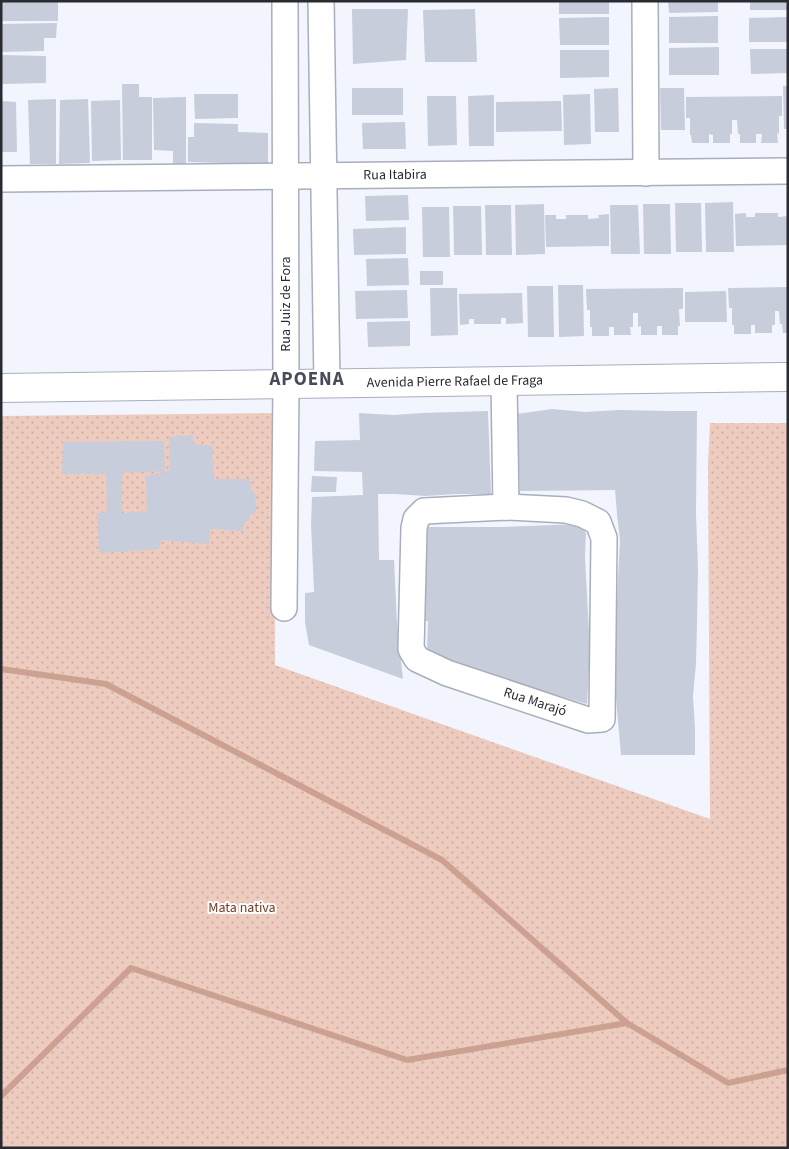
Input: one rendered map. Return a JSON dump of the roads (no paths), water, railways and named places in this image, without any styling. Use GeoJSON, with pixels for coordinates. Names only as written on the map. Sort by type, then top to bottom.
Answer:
{"type":"FeatureCollection","features":[{"type":"Feature","properties":{"kind":"street","name":"Rua Juiz de Fora"},"geometry":{"type":"LineString","coordinates":[[284,608],[286,384],[285,1]]}},
{"type":"Feature","properties":{"kind":"street"},"geometry":{"type":"LineString","coordinates":[[321,1],[327,384]]}},
{"type":"Feature","properties":{"kind":"street"},"geometry":{"type":"LineString","coordinates":[[645,1],[646,173]]}},
{"type":"Feature","properties":{"kind":"street","name":"Rua Itabira"},"geometry":{"type":"LineString","coordinates":[[1,179],[788,171]]}},
{"type":"Feature","properties":{"kind":"street","name":"Avenida Pierre Rafael de Fraga"},"geometry":{"type":"LineString","coordinates":[[1,388],[788,377]]}},
{"type":"Feature","properties":{"kind":"street"},"geometry":{"type":"LineString","coordinates":[[504,382],[506,507]]}},
{"type":"Feature","properties":{"kind":"street","name":"Rua Marajó"},"geometry":{"type":"LineString","coordinates":[[506,507],[566,510],[582,514],[598,522],[604,538],[602,719],[588,720],[447,673],[418,659],[411,649],[414,528],[416,519],[424,511],[506,507]]}},
{"type":"Feature","properties":{"kind":"waterway"},"geometry":{"type":"LineString","coordinates":[[1,669],[106,684],[442,860],[627,1023],[728,1083],[788,1070]]}},
{"type":"Feature","properties":{"kind":"waterway"},"geometry":{"type":"LineString","coordinates":[[1,1096],[131,968],[407,1060],[627,1023]]}},
{"type":"Feature","properties":{"kind":"district","name":"APOENA"},"geometry":{"type":"Point","coordinates":[307,379]}},
{"type":"Feature","properties":{"kind":"park label","name":"Mata nativa"},"geometry":{"type":"Point","coordinates":[242,908]}}]}
